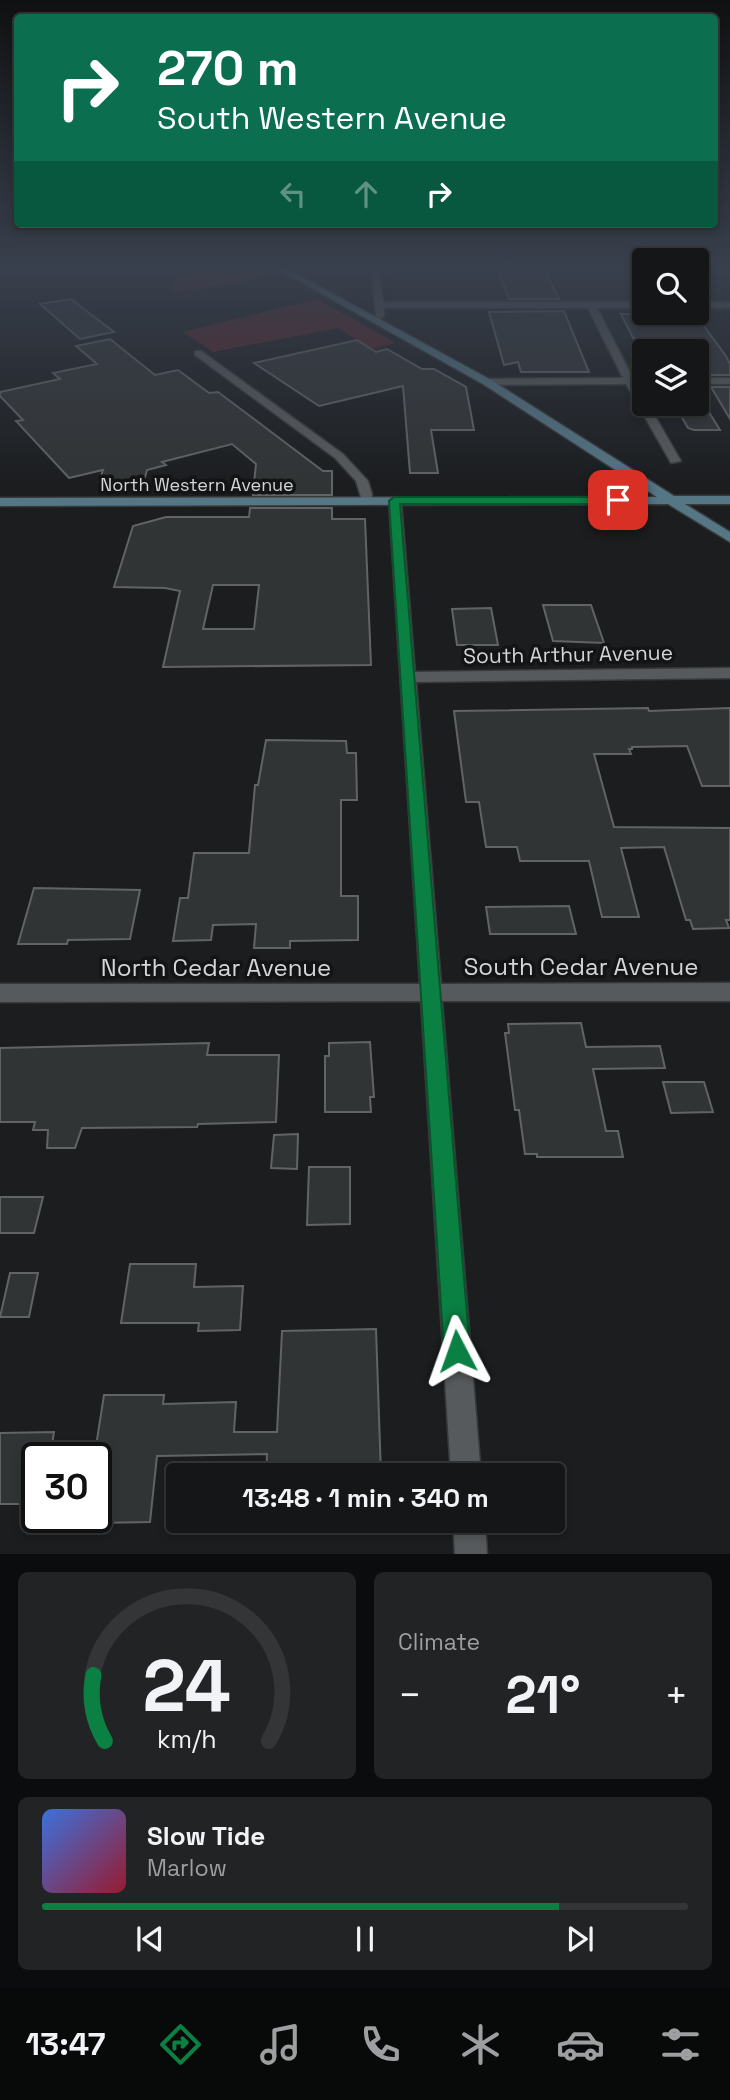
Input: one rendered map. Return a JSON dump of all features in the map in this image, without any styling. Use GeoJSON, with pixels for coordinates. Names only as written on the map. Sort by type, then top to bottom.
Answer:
{"type":"FeatureCollection","features":[{"type":"Feature","properties":{"kind":"main road"},"geometry":{"type":"LineString","coordinates":[[412,340],[487,382],[730,538]]}},
{"type":"Feature","properties":{"kind":"main road","name":"North Western Avenue"},"geometry":{"type":"LineString","coordinates":[[0,502],[730,500]]}},
{"type":"Feature","properties":{"kind":"street"},"geometry":{"type":"LineString","coordinates":[[608,340],[675,461]]}},
{"type":"Feature","properties":{"kind":"street"},"geometry":{"type":"LineString","coordinates":[[198,353],[339,456],[358,475],[367,491],[367,501]]}},
{"type":"Feature","properties":{"kind":"street"},"geometry":{"type":"LineString","coordinates":[[487,382],[629,381]]}},
{"type":"Feature","properties":{"kind":"street"},"geometry":{"type":"LineString","coordinates":[[709,381],[730,381]]}},
{"type":"Feature","properties":{"kind":"street"},"geometry":{"type":"LineString","coordinates":[[394,501],[465,1463]]}},
{"type":"Feature","properties":{"kind":"street","name":"South Arthur Avenue"},"geometry":{"type":"LineString","coordinates":[[407,677],[730,673]]}},
{"type":"Feature","properties":{"kind":"street","name":"South Cedar Avenue"},"geometry":{"type":"LineString","coordinates":[[432,993],[730,992]]}},
{"type":"Feature","properties":{"kind":"street","name":"North Cedar Avenue"},"geometry":{"type":"LineString","coordinates":[[0,993],[432,993]]}},
{"type":"Feature","properties":{"kind":"street"},"geometry":{"type":"LineString","coordinates":[[470,1533],[471,1554]]}},
{"type":"Feature","properties":{"kind":"shaded area"},"geometry":{"type":"Polygon","coordinates":[[[194,340],[278,340],[213,352],[194,340]]]}},
{"type":"Feature","properties":{"kind":"shaded area"},"geometry":{"type":"Polygon","coordinates":[[[356,340],[390,340],[396,343],[371,349],[356,340]]]}},
{"type":"Feature","properties":{"kind":"building"},"geometry":{"type":"Polygon","coordinates":[[[111,340],[155,375],[178,370],[209,393],[218,392],[323,471],[332,471],[332,495],[252,495],[278,488],[277,482],[254,483],[256,464],[232,444],[162,462],[166,465],[147,470],[143,484],[99,482],[103,470],[69,478],[16,421],[23,420],[0,396],[0,392],[60,379],[53,373],[97,364],[76,346],[111,340]]]}},
{"type":"Feature","properties":{"kind":"building"},"geometry":{"type":"Polygon","coordinates":[[[357,340],[376,352],[387,349],[422,369],[434,369],[466,387],[474,430],[431,430],[438,473],[410,473],[403,386],[319,406],[254,363],[357,340]]]}},
{"type":"Feature","properties":{"kind":"building"},"geometry":{"type":"Polygon","coordinates":[[[497,340],[576,340],[589,372],[521,372],[518,362],[504,365],[497,340]]]}},
{"type":"Feature","properties":{"kind":"building"},"geometry":{"type":"Polygon","coordinates":[[[709,340],[714,340],[726,356],[730,364],[730,375],[709,375],[709,340]]]}},
{"type":"Feature","properties":{"kind":"building"},"geometry":{"type":"Polygon","coordinates":[[[711,387],[730,387],[730,419],[711,387]]]}},
{"type":"Feature","properties":{"kind":"building"},"geometry":{"type":"Polygon","coordinates":[[[709,412],[720,430],[694,430],[688,428],[681,416],[709,416],[709,412]]]}},
{"type":"Feature","properties":{"kind":"building"},"geometry":{"type":"Polygon","coordinates":[[[250,508],[332,508],[332,519],[365,519],[371,665],[163,667],[180,591],[114,587],[133,526],[166,517],[249,517],[250,508]],[[213,585],[203,629],[254,629],[259,585],[213,585]]]}},
{"type":"Feature","properties":{"kind":"building"},"geometry":{"type":"Polygon","coordinates":[[[543,605],[591,605],[604,643],[553,641],[543,605]]]}},
{"type":"Feature","properties":{"kind":"building"},"geometry":{"type":"Polygon","coordinates":[[[491,608],[498,645],[457,645],[452,609],[491,608]]]}},
{"type":"Feature","properties":{"kind":"building"},"geometry":{"type":"Polygon","coordinates":[[[648,708],[649,711],[730,708],[730,786],[702,786],[687,746],[632,747],[629,749],[631,754],[594,754],[614,827],[730,828],[730,920],[726,920],[729,928],[693,929],[690,920],[686,920],[664,847],[621,848],[639,917],[602,917],[589,861],[520,861],[517,847],[486,847],[479,802],[466,802],[454,711],[648,708]]]}},
{"type":"Feature","properties":{"kind":"building"},"geometry":{"type":"Polygon","coordinates":[[[266,740],[346,741],[347,753],[356,753],[357,800],[341,800],[341,896],[358,896],[358,940],[290,941],[290,948],[254,948],[256,924],[213,925],[211,940],[173,941],[180,898],[188,898],[194,853],[249,853],[255,785],[258,785],[266,740]]]}},
{"type":"Feature","properties":{"kind":"building"},"geometry":{"type":"Polygon","coordinates":[[[34,888],[140,890],[130,939],[68,940],[67,944],[18,944],[34,888]]]}},
{"type":"Feature","properties":{"kind":"building"},"geometry":{"type":"Polygon","coordinates":[[[569,906],[576,934],[490,934],[486,907],[569,906]]]}},
{"type":"Feature","properties":{"kind":"building"},"geometry":{"type":"Polygon","coordinates":[[[581,1023],[586,1047],[660,1046],[665,1068],[593,1069],[606,1131],[618,1131],[623,1157],[537,1157],[537,1154],[525,1154],[519,1110],[515,1110],[505,1033],[509,1033],[508,1024],[581,1023]]]}},
{"type":"Feature","properties":{"kind":"building"},"geometry":{"type":"Polygon","coordinates":[[[370,1042],[374,1097],[370,1097],[371,1112],[325,1112],[325,1056],[329,1056],[329,1043],[370,1042]]]}},
{"type":"Feature","properties":{"kind":"building"},"geometry":{"type":"Polygon","coordinates":[[[209,1043],[207,1055],[279,1055],[276,1122],[198,1124],[197,1127],[82,1128],[75,1148],[47,1148],[48,1130],[33,1130],[35,1122],[0,1122],[0,1048],[209,1043]]]}},
{"type":"Feature","properties":{"kind":"building"},"geometry":{"type":"Polygon","coordinates":[[[663,1082],[704,1082],[713,1112],[671,1113],[663,1082]]]}},
{"type":"Feature","properties":{"kind":"building"},"geometry":{"type":"Polygon","coordinates":[[[298,1134],[297,1169],[271,1168],[274,1135],[298,1134]]]}},
{"type":"Feature","properties":{"kind":"building"},"geometry":{"type":"Polygon","coordinates":[[[309,1167],[350,1167],[350,1224],[307,1225],[309,1167]]]}},
{"type":"Feature","properties":{"kind":"building"},"geometry":{"type":"Polygon","coordinates":[[[0,1197],[43,1197],[34,1233],[0,1233],[0,1197]]]}},
{"type":"Feature","properties":{"kind":"building"},"geometry":{"type":"Polygon","coordinates":[[[130,1264],[196,1264],[194,1287],[243,1286],[240,1330],[198,1331],[199,1323],[121,1323],[130,1264]]]}},
{"type":"Feature","properties":{"kind":"building"},"geometry":{"type":"Polygon","coordinates":[[[10,1273],[38,1273],[29,1317],[0,1317],[10,1273]]]}},
{"type":"Feature","properties":{"kind":"building"},"geometry":{"type":"Polygon","coordinates":[[[376,1329],[381,1463],[267,1463],[267,1454],[157,1456],[150,1522],[112,1523],[112,1442],[97,1442],[104,1395],[164,1395],[163,1404],[236,1402],[234,1432],[277,1432],[282,1331],[376,1329]]]}},
{"type":"Feature","properties":{"kind":"building"},"geometry":{"type":"Polygon","coordinates":[[[54,1432],[52,1442],[21,1442],[21,1504],[0,1504],[0,1433],[54,1432]]]}},
{"type":"Feature","properties":{"kind":"route"},"geometry":{"type":"LineString","coordinates":[[457,1351],[394,501],[618,500]]}}]}
